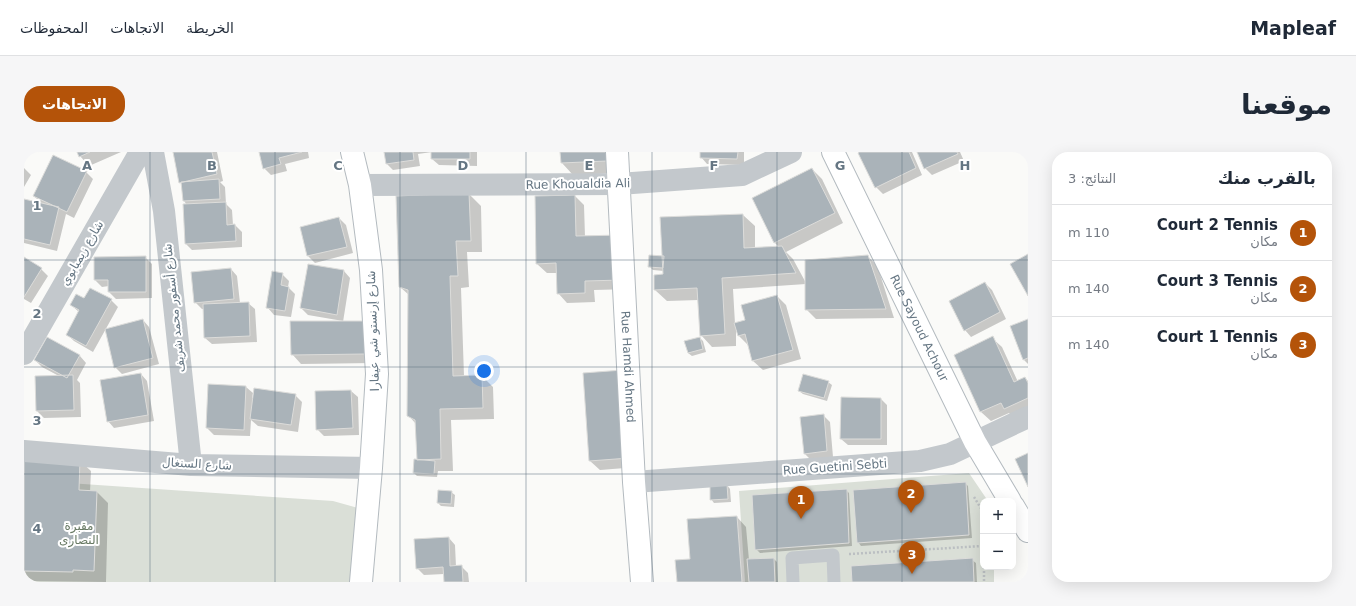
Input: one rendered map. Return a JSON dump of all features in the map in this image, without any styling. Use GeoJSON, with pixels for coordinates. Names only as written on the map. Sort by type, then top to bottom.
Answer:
{"type":"FeatureCollection","features":[{"type":"Feature","properties":{"kind":"main road","name":"شارع إرنستو شي عيفارا"},"geometry":{"type":"LineString","coordinates":[[352,152],[360,185],[371,270],[376,374],[371,468],[361,582]]}},
{"type":"Feature","properties":{"kind":"main road","name":"Rue Hamdi Ahmed"},"geometry":{"type":"LineString","coordinates":[[617,152],[634,482],[642,582]]}},
{"type":"Feature","properties":{"kind":"main road","name":"Rue Sayoud Achour"},"geometry":{"type":"LineString","coordinates":[[833,152],[975,442],[1008,498]]}},
{"type":"Feature","properties":{"kind":"main road"},"geometry":{"type":"LineString","coordinates":[[1016,511],[1028,531]]}},
{"type":"Feature","properties":{"kind":"street","name":"شارع زيمبابوي"},"geometry":{"type":"LineString","coordinates":[[24,354],[140,152]]}},
{"type":"Feature","properties":{"kind":"street","name":"شارع أسفور محمد شريف"},"geometry":{"type":"LineString","coordinates":[[153,152],[164,211],[191,465]]}},
{"type":"Feature","properties":{"kind":"street","name":"Rue Khoualdia Ali"},"geometry":{"type":"LineString","coordinates":[[360,185],[619,184],[742,175],[791,152]]}},
{"type":"Feature","properties":{"kind":"street","name":"Rue Guetini Sebti"},"geometry":{"type":"LineString","coordinates":[[634,482],[920,461],[950,454],[1028,417]]}},
{"type":"Feature","properties":{"kind":"street","name":"شارع السنغال"},"geometry":{"type":"LineString","coordinates":[[24,451],[191,465],[371,468]]}},
{"type":"Feature","properties":{"kind":"lane"},"geometry":{"type":"LineString","coordinates":[[793,582],[792,558],[833,555],[834,582]]}},
{"type":"Feature","properties":{"kind":"path"},"geometry":{"type":"LineString","coordinates":[[974,497],[982,510],[983,534]]}},
{"type":"Feature","properties":{"kind":"path"},"geometry":{"type":"LineString","coordinates":[[833,555],[980,546]]}},
{"type":"Feature","properties":{"kind":"path"},"geometry":{"type":"LineString","coordinates":[[984,570],[984,582]]}},
{"type":"Feature","properties":{"kind":"green space"},"geometry":{"type":"Polygon","coordinates":[[[969,473],[986,498],[980,498],[980,570],[994,570],[994,582],[745,582],[739,491],[969,473]]]}},
{"type":"Feature","properties":{"kind":"green space","name":"مقبرة النصارى"},"geometry":{"type":"Polygon","coordinates":[[[24,480],[333,501],[358,508],[352,582],[24,582],[24,480]]]}},
{"type":"Feature","properties":{"kind":"building"},"geometry":{"type":"Polygon","coordinates":[[[77,152],[90,152],[79,157],[77,152]]]}},
{"type":"Feature","properties":{"kind":"building"},"geometry":{"type":"Polygon","coordinates":[[[173,152],[212,152],[217,174],[179,183],[173,152]]]}},
{"type":"Feature","properties":{"kind":"building"},"geometry":{"type":"Polygon","coordinates":[[[259,152],[302,152],[279,158],[281,164],[263,169],[259,152]]]}},
{"type":"Feature","properties":{"kind":"building"},"geometry":{"type":"Polygon","coordinates":[[[384,152],[413,152],[414,160],[386,164],[384,152]]]}},
{"type":"Feature","properties":{"kind":"building"},"geometry":{"type":"Polygon","coordinates":[[[431,152],[470,152],[470,159],[431,159],[431,152]]]}},
{"type":"Feature","properties":{"kind":"building"},"geometry":{"type":"Polygon","coordinates":[[[560,152],[607,152],[607,161],[561,163],[560,152]]]}},
{"type":"Feature","properties":{"kind":"building"},"geometry":{"type":"Polygon","coordinates":[[[700,152],[738,152],[737,159],[700,158],[700,152]]]}},
{"type":"Feature","properties":{"kind":"building"},"geometry":{"type":"Polygon","coordinates":[[[909,152],[916,168],[875,188],[858,153],[909,152]]]}},
{"type":"Feature","properties":{"kind":"building"},"geometry":{"type":"Polygon","coordinates":[[[917,152],[957,152],[958,154],[924,169],[917,152]]]}},
{"type":"Feature","properties":{"kind":"building"},"geometry":{"type":"Polygon","coordinates":[[[53,155],[87,171],[67,212],[33,196],[53,155]]]}},
{"type":"Feature","properties":{"kind":"building"},"geometry":{"type":"Polygon","coordinates":[[[812,168],[835,213],[774,243],[752,198],[812,168]]]}},
{"type":"Feature","properties":{"kind":"building"},"geometry":{"type":"Polygon","coordinates":[[[219,179],[220,199],[183,201],[181,182],[219,179]]]}},
{"type":"Feature","properties":{"kind":"building"},"geometry":{"type":"Polygon","coordinates":[[[469,193],[471,241],[456,241],[458,276],[450,276],[453,376],[482,375],[483,408],[440,409],[441,459],[417,460],[415,420],[407,416],[408,290],[399,287],[396,196],[469,193]]]}},
{"type":"Feature","properties":{"kind":"building"},"geometry":{"type":"Polygon","coordinates":[[[575,195],[576,236],[621,235],[622,280],[585,281],[585,293],[557,294],[556,263],[536,264],[535,196],[575,195]]]}},
{"type":"Feature","properties":{"kind":"building"},"geometry":{"type":"Polygon","coordinates":[[[24,199],[59,207],[50,245],[24,239],[24,199]]]}},
{"type":"Feature","properties":{"kind":"building"},"geometry":{"type":"Polygon","coordinates":[[[226,202],[227,225],[235,224],[236,241],[185,244],[183,204],[226,202]]]}},
{"type":"Feature","properties":{"kind":"building"},"geometry":{"type":"Polygon","coordinates":[[[743,214],[744,248],[782,246],[796,273],[722,278],[725,334],[700,336],[697,288],[654,290],[654,275],[663,274],[660,217],[743,214]]]}},
{"type":"Feature","properties":{"kind":"building"},"geometry":{"type":"Polygon","coordinates":[[[339,217],[347,247],[307,256],[300,227],[339,217]]]}},
{"type":"Feature","properties":{"kind":"building"},"geometry":{"type":"Polygon","coordinates":[[[1028,254],[1028,296],[1010,264],[1028,254]]]}},
{"type":"Feature","properties":{"kind":"building"},"geometry":{"type":"Polygon","coordinates":[[[649,255],[664,256],[663,268],[648,267],[649,255]]]}},
{"type":"Feature","properties":{"kind":"building"},"geometry":{"type":"Polygon","coordinates":[[[868,255],[886,309],[805,310],[805,260],[868,255]]]}},
{"type":"Feature","properties":{"kind":"building"},"geometry":{"type":"Polygon","coordinates":[[[146,256],[146,292],[108,292],[108,280],[94,280],[94,257],[146,256]]]}},
{"type":"Feature","properties":{"kind":"building"},"geometry":{"type":"Polygon","coordinates":[[[24,257],[42,268],[24,297],[24,257]]]}},
{"type":"Feature","properties":{"kind":"building"},"geometry":{"type":"Polygon","coordinates":[[[308,264],[344,270],[337,315],[300,308],[308,264]]]}},
{"type":"Feature","properties":{"kind":"building"},"geometry":{"type":"Polygon","coordinates":[[[231,268],[234,299],[194,303],[191,272],[231,268]]]}},
{"type":"Feature","properties":{"kind":"building"},"geometry":{"type":"Polygon","coordinates":[[[272,271],[283,273],[281,285],[289,287],[285,311],[266,308],[272,271]]]}},
{"type":"Feature","properties":{"kind":"building"},"geometry":{"type":"Polygon","coordinates":[[[985,282],[1000,312],[964,331],[949,301],[985,282]]]}},
{"type":"Feature","properties":{"kind":"building"},"geometry":{"type":"Polygon","coordinates":[[[90,288],[112,299],[86,346],[66,335],[79,310],[70,305],[76,294],[84,298],[90,288]]]}},
{"type":"Feature","properties":{"kind":"building"},"geometry":{"type":"Polygon","coordinates":[[[777,295],[793,350],[752,361],[745,334],[738,336],[734,323],[745,320],[741,305],[777,295]]]}},
{"type":"Feature","properties":{"kind":"building"},"geometry":{"type":"Polygon","coordinates":[[[249,302],[250,336],[204,338],[203,304],[249,302]]]}},
{"type":"Feature","properties":{"kind":"building"},"geometry":{"type":"Polygon","coordinates":[[[143,319],[153,358],[114,368],[105,329],[143,319]]]}},
{"type":"Feature","properties":{"kind":"building"},"geometry":{"type":"Polygon","coordinates":[[[1028,319],[1028,358],[1023,360],[1010,326],[1028,319]]]}},
{"type":"Feature","properties":{"kind":"building"},"geometry":{"type":"Polygon","coordinates":[[[290,321],[365,321],[365,354],[291,355],[290,321]]]}},
{"type":"Feature","properties":{"kind":"building"},"geometry":{"type":"Polygon","coordinates":[[[993,336],[1014,382],[1025,377],[1028,383],[1028,398],[1004,409],[1001,403],[980,412],[954,355],[993,336]]]}},
{"type":"Feature","properties":{"kind":"building"},"geometry":{"type":"Polygon","coordinates":[[[47,337],[80,355],[67,378],[34,360],[47,337]]]}},
{"type":"Feature","properties":{"kind":"building"},"geometry":{"type":"Polygon","coordinates":[[[700,337],[703,349],[688,353],[684,341],[700,337]]]}},
{"type":"Feature","properties":{"kind":"building"},"geometry":{"type":"Polygon","coordinates":[[[623,370],[629,458],[589,461],[583,373],[623,370]]]}},
{"type":"Feature","properties":{"kind":"building"},"geometry":{"type":"Polygon","coordinates":[[[141,373],[148,415],[107,422],[100,380],[141,373]]]}},
{"type":"Feature","properties":{"kind":"building"},"geometry":{"type":"Polygon","coordinates":[[[803,374],[829,381],[824,398],[798,391],[803,374]]]}},
{"type":"Feature","properties":{"kind":"building"},"geometry":{"type":"Polygon","coordinates":[[[73,375],[74,410],[36,411],[35,376],[73,375]]]}},
{"type":"Feature","properties":{"kind":"building"},"geometry":{"type":"Polygon","coordinates":[[[208,384],[246,386],[244,430],[206,428],[208,384]]]}},
{"type":"Feature","properties":{"kind":"building"},"geometry":{"type":"Polygon","coordinates":[[[254,388],[296,394],[291,425],[250,419],[254,388]]]}},
{"type":"Feature","properties":{"kind":"building"},"geometry":{"type":"Polygon","coordinates":[[[351,390],[353,428],[316,430],[315,391],[351,390]]]}},
{"type":"Feature","properties":{"kind":"building"},"geometry":{"type":"Polygon","coordinates":[[[841,397],[881,398],[881,439],[840,439],[841,397]]]}},
{"type":"Feature","properties":{"kind":"building"},"geometry":{"type":"Polygon","coordinates":[[[824,414],[827,451],[804,454],[800,417],[824,414]]]}},
{"type":"Feature","properties":{"kind":"building"},"geometry":{"type":"Polygon","coordinates":[[[1028,453],[1028,487],[1015,459],[1028,453]]]}},
{"type":"Feature","properties":{"kind":"building"},"geometry":{"type":"Polygon","coordinates":[[[24,457],[80,459],[79,490],[97,491],[94,571],[24,571],[24,457]]]}},
{"type":"Feature","properties":{"kind":"building"},"geometry":{"type":"Polygon","coordinates":[[[414,459],[435,461],[434,474],[413,473],[414,459]]]}},
{"type":"Feature","properties":{"kind":"building"},"geometry":{"type":"Polygon","coordinates":[[[966,482],[969,535],[857,543],[853,490],[966,482]]]}},
{"type":"Feature","properties":{"kind":"building"},"geometry":{"type":"Polygon","coordinates":[[[727,484],[728,499],[710,500],[710,485],[727,484]]]}},
{"type":"Feature","properties":{"kind":"building"},"geometry":{"type":"Polygon","coordinates":[[[847,489],[849,543],[755,550],[752,495],[847,489]]]}},
{"type":"Feature","properties":{"kind":"building"},"geometry":{"type":"Polygon","coordinates":[[[438,490],[452,491],[451,504],[437,503],[438,490]]]}},
{"type":"Feature","properties":{"kind":"building"},"geometry":{"type":"Polygon","coordinates":[[[737,516],[742,582],[677,582],[675,560],[690,559],[687,519],[737,516]]]}},
{"type":"Feature","properties":{"kind":"building"},"geometry":{"type":"Polygon","coordinates":[[[449,537],[450,566],[462,565],[463,582],[444,582],[443,567],[416,569],[414,539],[449,537]]]}},
{"type":"Feature","properties":{"kind":"building"},"geometry":{"type":"Polygon","coordinates":[[[774,558],[775,582],[749,582],[747,559],[774,558]]]}},
{"type":"Feature","properties":{"kind":"building"},"geometry":{"type":"Polygon","coordinates":[[[973,558],[974,582],[852,582],[851,566],[973,558]]]}},
{"type":"Feature","properties":{"kind":"place","name":"Court 3 Tennis"},"geometry":{"type":"Point","coordinates":[911,513]}},
{"type":"Feature","properties":{"kind":"place","name":"Court 2 Tennis"},"geometry":{"type":"Point","coordinates":[801,519]}},
{"type":"Feature","properties":{"kind":"place","name":"Court 1 Tennis"},"geometry":{"type":"Point","coordinates":[912,574]}}]}
